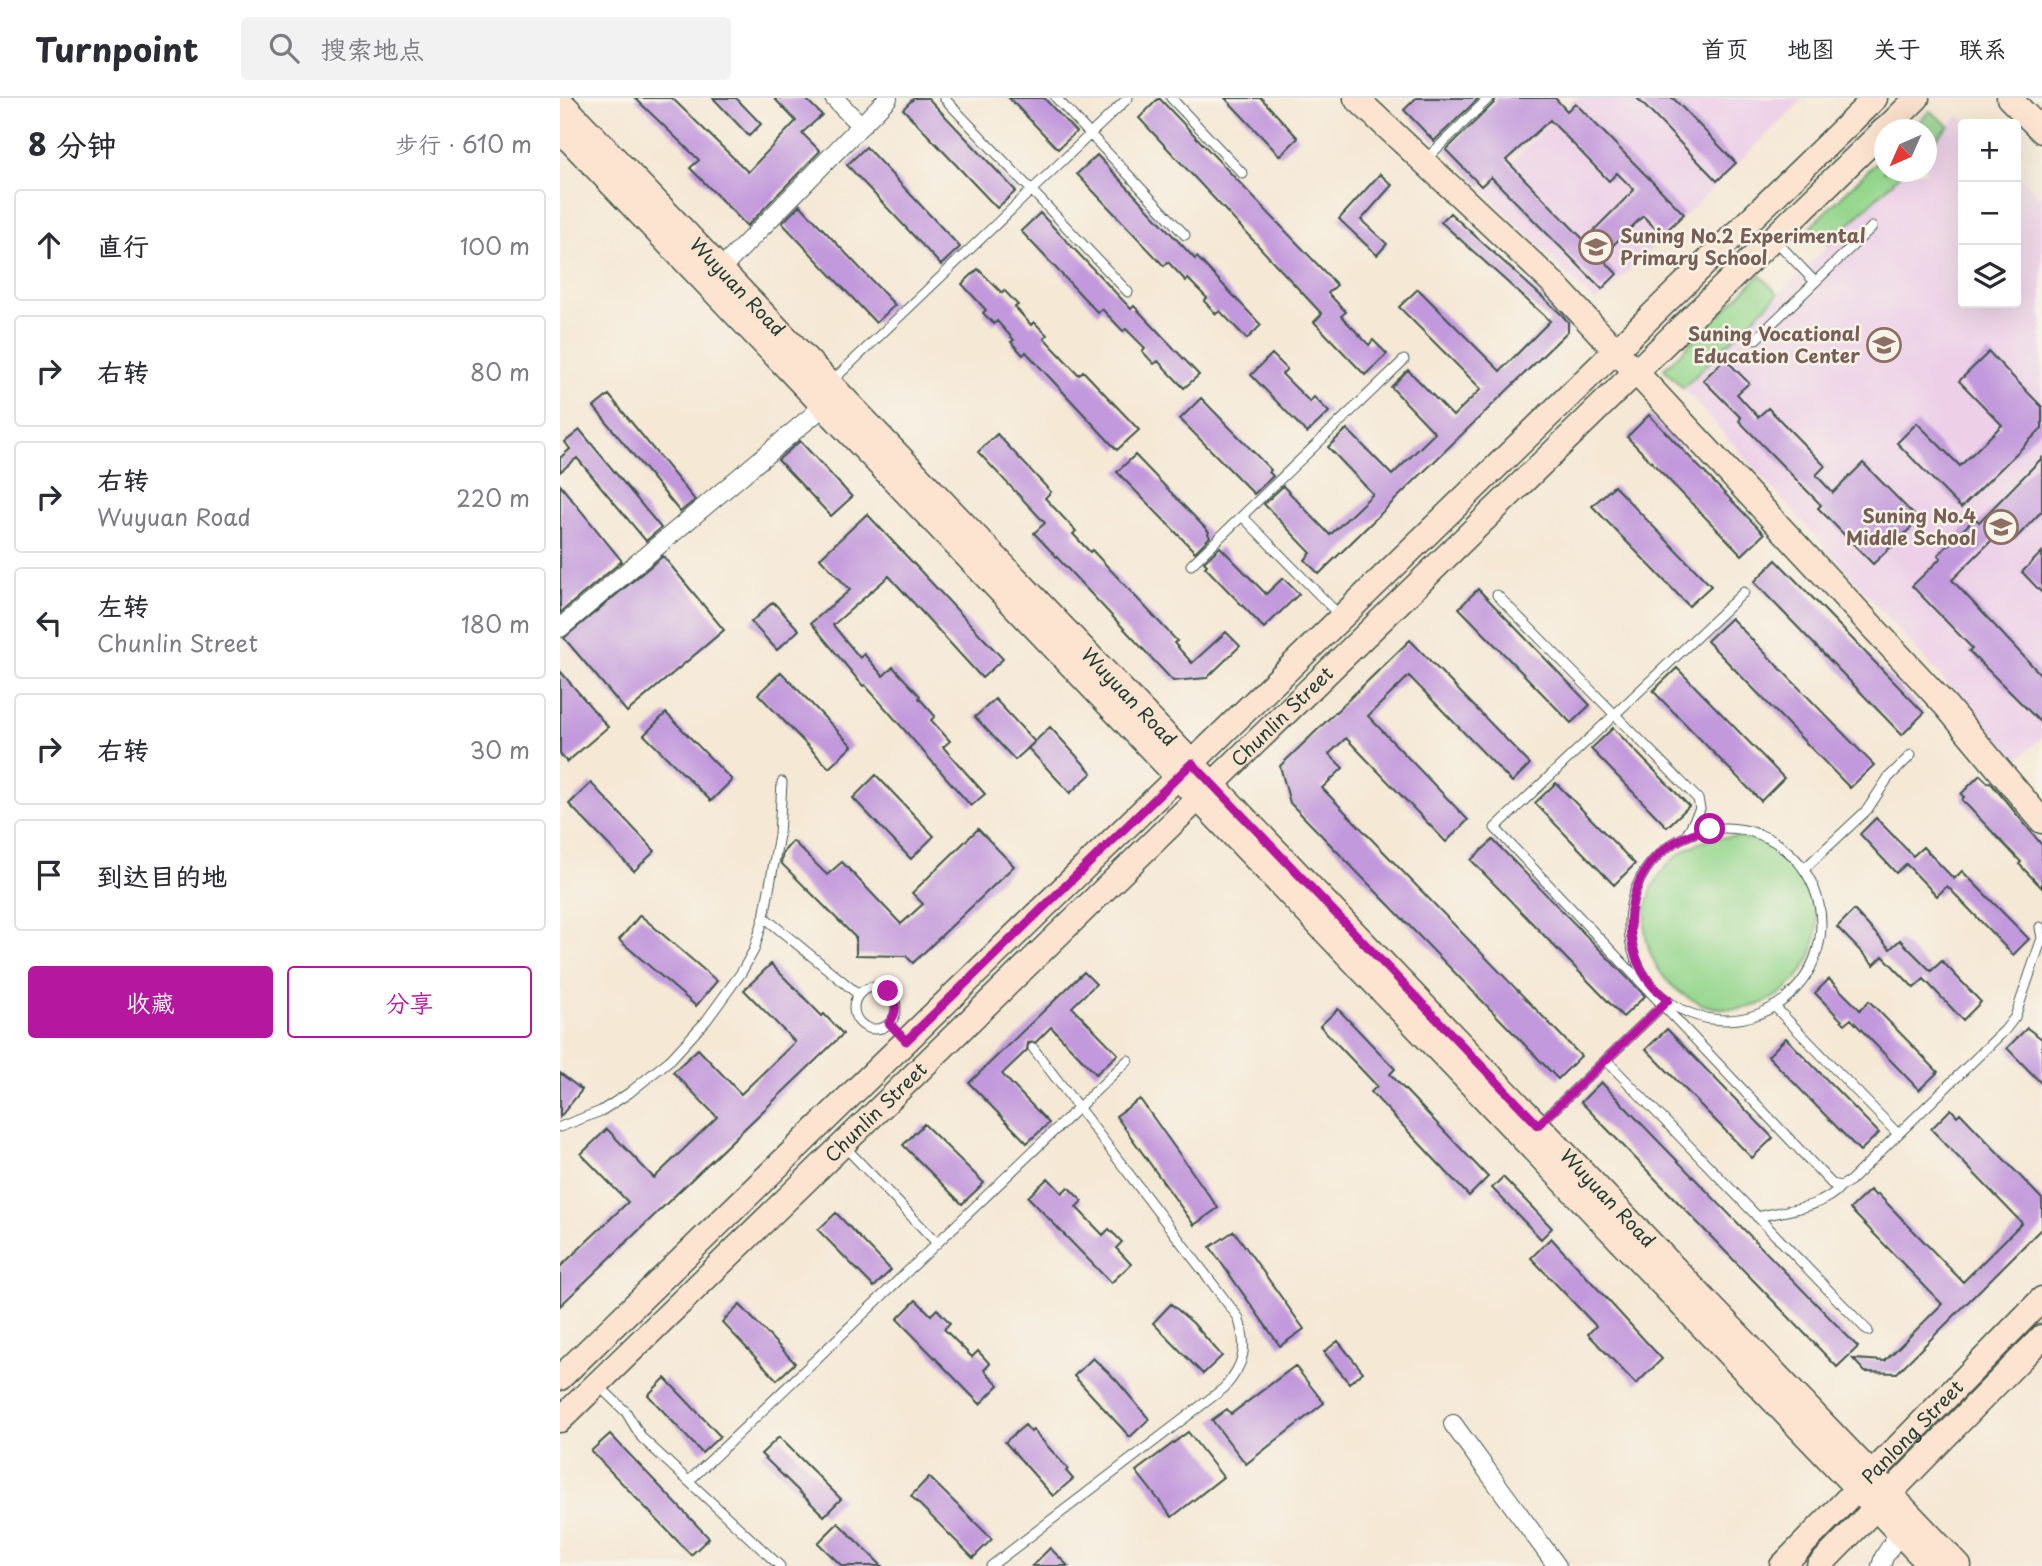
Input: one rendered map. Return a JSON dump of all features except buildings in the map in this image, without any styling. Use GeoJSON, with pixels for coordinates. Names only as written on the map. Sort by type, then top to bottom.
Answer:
{"type":"FeatureCollection","features":[{"type":"Feature","properties":{"kind":"main road"},"geometry":{"type":"LineString","coordinates":[[1356,98],[1553,283],[1946,706],[2042,821]]}},
{"type":"Feature","properties":{"kind":"main road","name":"Chunlin Street"},"geometry":{"type":"LineString","coordinates":[[562,1370],[898,1032],[1185,770],[1875,98]]}},
{"type":"Feature","properties":{"kind":"main road","name":"Chunlin Street"},"geometry":{"type":"LineString","coordinates":[[1896,119],[1917,98]]}},
{"type":"Feature","properties":{"kind":"main road"},"geometry":{"type":"LineString","coordinates":[[2009,98],[2042,131]]}},
{"type":"Feature","properties":{"kind":"main road","name":"Wuyuan Road"},"geometry":{"type":"LineString","coordinates":[[560,101],[721,269],[827,395]]}},
{"type":"Feature","properties":{"kind":"main road","name":"Wuyuan Road"},"geometry":{"type":"LineString","coordinates":[[560,130],[827,395],[1883,1501],[1959,1566]]}},
{"type":"Feature","properties":{"kind":"main road","name":"Chunlin Street"},"geometry":{"type":"LineString","coordinates":[[560,1420],[1874,141]]}},
{"type":"Feature","properties":{"kind":"main road","name":"Wuyuan Road"},"geometry":{"type":"LineString","coordinates":[[1205,791],[1538,1125],[1864,1481]]}},
{"type":"Feature","properties":{"kind":"main road","name":"Panlong Street"},"geometry":{"type":"LineString","coordinates":[[1782,1566],[2042,1299]]}},
{"type":"Feature","properties":{"kind":"main road","name":"Panlong Street"},"geometry":{"type":"LineString","coordinates":[[1819,1566],[2042,1337]]}},
{"type":"Feature","properties":{"kind":"main road","name":"Wuyuan Road"},"geometry":{"type":"LineString","coordinates":[[1883,1501],[1899,1533],[1931,1566]]}},
{"type":"Feature","properties":{"kind":"street"},"geometry":{"type":"LineString","coordinates":[[834,98],[861,126]]}},
{"type":"Feature","properties":{"kind":"street"},"geometry":{"type":"LineString","coordinates":[[721,269],[888,98]]}},
{"type":"Feature","properties":{"kind":"street"},"geometry":{"type":"LineString","coordinates":[[560,628],[827,395]]}},
{"type":"Feature","properties":{"kind":"street"},"geometry":{"type":"LineString","coordinates":[[1453,1424],[1557,1566]]}},
{"type":"Feature","properties":{"kind":"street"},"geometry":{"type":"LineString","coordinates":[[1881,1566],[1899,1533]]}},
{"type":"Feature","properties":{"kind":"lane"},"geometry":{"type":"LineString","coordinates":[[944,98],[1128,292]]}},
{"type":"Feature","properties":{"kind":"lane"},"geometry":{"type":"LineString","coordinates":[[1056,98],[1185,235]]}},
{"type":"Feature","properties":{"kind":"lane"},"geometry":{"type":"LineString","coordinates":[[827,395],[1128,98]]}},
{"type":"Feature","properties":{"kind":"lane"},"geometry":{"type":"LineString","coordinates":[[1171,98],[1243,174]]}},
{"type":"Feature","properties":{"kind":"lane"},"geometry":{"type":"LineString","coordinates":[[1424,162],[1489,98]]}},
{"type":"Feature","properties":{"kind":"lane"},"geometry":{"type":"LineString","coordinates":[[1756,339],[1872,227]]}},
{"type":"Feature","properties":{"kind":"lane"},"geometry":{"type":"LineString","coordinates":[[1773,238],[1815,282]]}},
{"type":"Feature","properties":{"kind":"lane"},"geometry":{"type":"LineString","coordinates":[[1191,565],[1404,359]]}},
{"type":"Feature","properties":{"kind":"lane"},"geometry":{"type":"LineString","coordinates":[[1242,516],[1341,618]]}},
{"type":"Feature","properties":{"kind":"lane"},"geometry":{"type":"LineString","coordinates":[[1744,592],[1495,828],[1665,1003],[1832,1184],[1841,1186]]}},
{"type":"Feature","properties":{"kind":"lane"},"geometry":{"type":"LineString","coordinates":[[1497,596],[1698,799],[1700,809],[1686,836]]}},
{"type":"Feature","properties":{"kind":"lane"},"geometry":{"type":"LineString","coordinates":[[1804,869],[1867,810],[1888,778],[1911,755]]}},
{"type":"Feature","properties":{"kind":"lane"},"geometry":{"type":"LineString","coordinates":[[560,1127],[601,1111],[629,1093],[687,1044],[747,962],[754,950],[764,917],[779,835],[782,782]]}},
{"type":"Feature","properties":{"kind":"lane"},"geometry":{"type":"LineString","coordinates":[[1725,828],[1755,833],[1782,847],[1804,869],[1812,882],[1821,911],[1820,942],[1816,957],[1801,984],[1791,995],[1750,1017],[1720,1020],[1690,1013],[1665,1003],[1636,960],[1630,937],[1630,914],[1636,887],[1650,863],[1671,844],[1686,836],[1725,828]]}},
{"type":"Feature","properties":{"kind":"lane"},"geometry":{"type":"LineString","coordinates":[[764,917],[858,993]]}},
{"type":"Feature","properties":{"kind":"lane"},"geometry":{"type":"LineString","coordinates":[[1757,1217],[1822,1201],[1833,1195],[2006,1030],[2015,1017],[2042,938],[2040,927]]}},
{"type":"Feature","properties":{"kind":"lane"},"geometry":{"type":"LineString","coordinates":[[875,986],[888,991],[896,1003],[898,1032],[870,1028],[859,1022],[853,1009],[858,993],[867,987],[875,986]]}},
{"type":"Feature","properties":{"kind":"lane"},"geometry":{"type":"LineString","coordinates":[[1538,1125],[1665,1003]]}},
{"type":"Feature","properties":{"kind":"lane"},"geometry":{"type":"LineString","coordinates":[[1774,1006],[1898,1134]]}},
{"type":"Feature","properties":{"kind":"lane"},"geometry":{"type":"LineString","coordinates":[[991,1566],[1224,1388],[1242,1362],[1243,1332],[1238,1317],[1033,1048]]}},
{"type":"Feature","properties":{"kind":"lane"},"geometry":{"type":"LineString","coordinates":[[689,1481],[1128,1060]]}},
{"type":"Feature","properties":{"kind":"lane"},"geometry":{"type":"LineString","coordinates":[[1606,1060],[1868,1331]]}},
{"type":"Feature","properties":{"kind":"lane"},"geometry":{"type":"LineString","coordinates":[[843,1145],[937,1243]]}},
{"type":"Feature","properties":{"kind":"lane"},"geometry":{"type":"LineString","coordinates":[[597,1384],[626,1412],[642,1438],[780,1566]]}},
{"type":"Feature","properties":{"kind":"shaded area","name":"Suning No.2 Experimental Primary School"},"geometry":{"type":"Polygon","coordinates":[[[1575,98],[1804,98],[1596,303],[1483,190],[1575,98]]]}},
{"type":"Feature","properties":{"kind":"shaded area","name":"Suning Vocational Education Center"},"geometry":{"type":"Polygon","coordinates":[[[1959,116],[1962,119],[1958,119],[1958,308],[2021,308],[2021,178],[2042,199],[2042,737],[2016,761],[1683,388],[1893,182],[1937,182],[1937,138],[1959,116]]]}},
{"type":"Feature","properties":{"kind":"green space"},"geometry":{"type":"Polygon","coordinates":[[[1930,111],[1949,126],[1937,138],[1937,119],[1922,119],[1930,111]]]}},
{"type":"Feature","properties":{"kind":"green space"},"geometry":{"type":"Polygon","coordinates":[[[1874,165],[1874,182],[1893,182],[1829,244],[1811,226],[1874,165]]]}},
{"type":"Feature","properties":{"kind":"green space"},"geometry":{"type":"Polygon","coordinates":[[[1760,275],[1778,294],[1683,388],[1664,369],[1760,275]]]}},
{"type":"Feature","properties":{"kind":"green space"},"geometry":{"type":"Polygon","coordinates":[[[1731,837],[1764,844],[1792,862],[1810,890],[1817,923],[1810,956],[1792,984],[1764,1002],[1731,1009],[1698,1002],[1670,984],[1652,956],[1645,923],[1652,890],[1670,862],[1698,844],[1731,837]]]}},
{"type":"Feature","properties":{"kind":"place","name":"Suning No.2 Experimental Primary School"},"geometry":{"type":"Point","coordinates":[1596,247]}},
{"type":"Feature","properties":{"kind":"place","name":"Suning Vocational Education Center"},"geometry":{"type":"Point","coordinates":[1884,345]}},
{"type":"Feature","properties":{"kind":"place","name":"Suning No.4 Middle School"},"geometry":{"type":"Point","coordinates":[2001,527]}},
{"type":"Feature","properties":{"kind":"route"},"geometry":{"type":"LineString","coordinates":[[888,991],[896,1003],[894,1017],[889,1023],[906,1041],[1192,763],[1538,1125],[1668,1000],[1652,986],[1636,960],[1629,930],[1632,900],[1650,863],[1660,853],[1683,837],[1710,829]]}}]}
